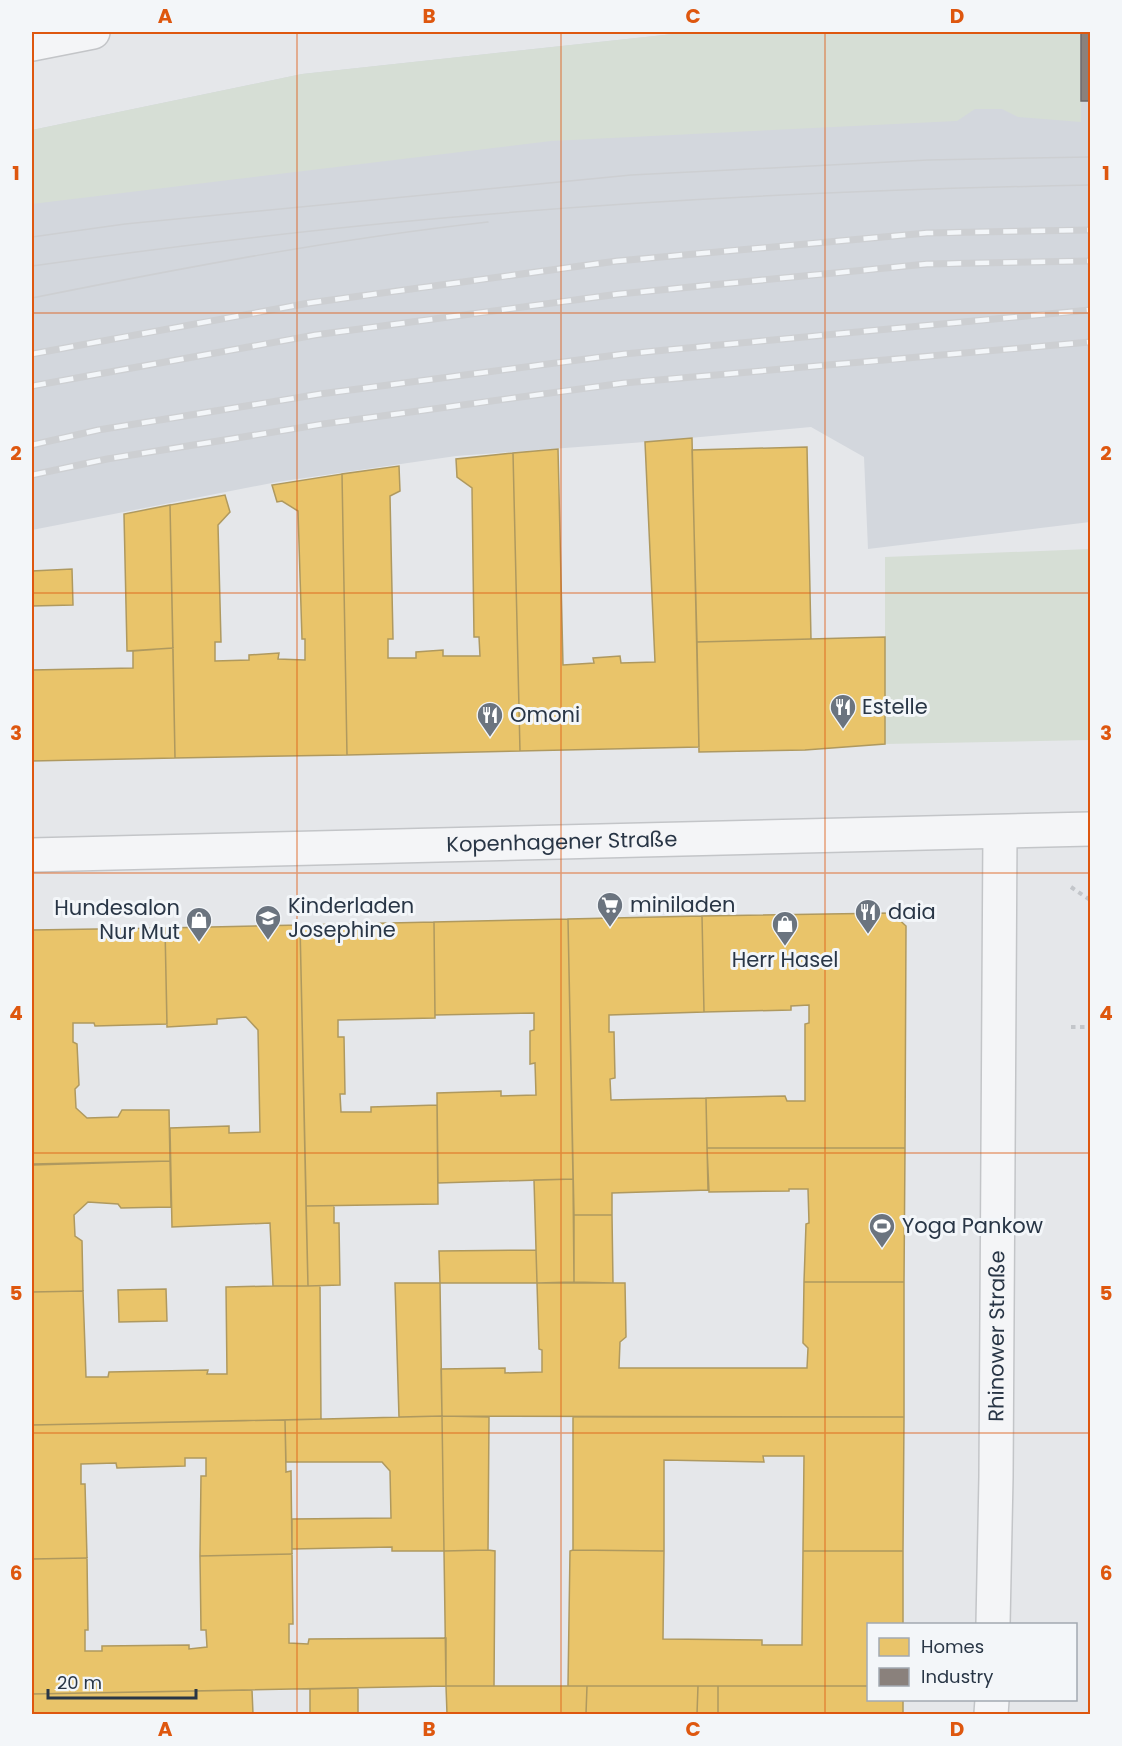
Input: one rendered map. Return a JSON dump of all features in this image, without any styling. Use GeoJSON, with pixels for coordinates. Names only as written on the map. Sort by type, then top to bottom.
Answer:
{"type":"FeatureCollection","features":[{"type":"Feature","properties":{"kind":"street"},"geometry":{"type":"LineString","coordinates":[[32,44],[93,32]]}},
{"type":"Feature","properties":{"kind":"street","name":"Kopenhagener Straße"},"geometry":{"type":"LineString","coordinates":[[32,855],[1090,829]]}},
{"type":"Feature","properties":{"kind":"street","name":"Rhinower Straße"},"geometry":{"type":"LineString","coordinates":[[993,1623],[1000,832]]}},
{"type":"Feature","properties":{"kind":"path"},"geometry":{"type":"LineString","coordinates":[[1071,887],[1090,900]]}},
{"type":"Feature","properties":{"kind":"path"},"geometry":{"type":"LineString","coordinates":[[1071,1027],[1090,1027]]}},
{"type":"Feature","properties":{"kind":"shaded area"},"geometry":{"type":"Polygon","coordinates":[[[692,32],[1090,32],[1090,522],[868,549],[864,457],[811,427],[456,456],[277,482],[32,530],[32,130],[302,74],[692,32]]]}},
{"type":"Feature","properties":{"kind":"shaded area"},"geometry":{"type":"Polygon","coordinates":[[[692,32],[1081,32],[1081,122],[1018,117],[1002,109],[975,109],[957,121],[551,141],[32,204],[32,130],[302,74],[692,32]]]}},
{"type":"Feature","properties":{"kind":"shaded area"},"geometry":{"type":"Polygon","coordinates":[[[1090,549],[1090,740],[885,744],[885,557],[1090,549]]]}},
{"type":"Feature","properties":{"kind":"building: Homes"},"geometry":{"type":"Polygon","coordinates":[[[692,438],[699,747],[520,751],[513,453],[558,449],[563,665],[594,663],[593,658],[620,656],[621,663],[655,662],[645,442],[692,438]]]}},
{"type":"Feature","properties":{"kind":"building: Homes"},"geometry":{"type":"Polygon","coordinates":[[[807,447],[811,639],[697,642],[692,450],[807,447]]]}},
{"type":"Feature","properties":{"kind":"building: Homes"},"geometry":{"type":"Polygon","coordinates":[[[513,453],[520,751],[347,755],[342,474],[399,466],[400,491],[390,496],[393,639],[388,639],[388,658],[416,658],[416,652],[443,650],[443,656],[480,656],[479,637],[474,637],[472,488],[457,477],[456,459],[513,453]]]}},
{"type":"Feature","properties":{"kind":"building: Homes"},"geometry":{"type":"Polygon","coordinates":[[[342,474],[347,755],[175,758],[170,505],[225,495],[230,512],[218,525],[221,642],[215,642],[215,661],[249,660],[249,655],[279,653],[278,659],[305,660],[305,639],[302,639],[298,511],[282,501],[277,502],[272,485],[342,474]]]}},
{"type":"Feature","properties":{"kind":"building: Homes"},"geometry":{"type":"Polygon","coordinates":[[[170,505],[173,648],[127,651],[124,514],[170,505]]]}},
{"type":"Feature","properties":{"kind":"building: Homes"},"geometry":{"type":"Polygon","coordinates":[[[72,569],[73,605],[32,606],[32,571],[72,569]]]}},
{"type":"Feature","properties":{"kind":"building: Homes"},"geometry":{"type":"Polygon","coordinates":[[[885,637],[885,744],[805,750],[699,752],[697,642],[885,637]]]}},
{"type":"Feature","properties":{"kind":"building: Homes"},"geometry":{"type":"Polygon","coordinates":[[[173,648],[175,758],[32,761],[32,670],[133,668],[133,651],[173,648]]]}},
{"type":"Feature","properties":{"kind":"building: Homes"},"geometry":{"type":"Polygon","coordinates":[[[892,913],[906,926],[905,1148],[707,1148],[706,1098],[785,1096],[787,1101],[805,1101],[805,1024],[809,1023],[809,1005],[791,1006],[791,1010],[704,1012],[702,916],[892,913]]]}},
{"type":"Feature","properties":{"kind":"building: Homes"},"geometry":{"type":"Polygon","coordinates":[[[702,916],[704,1012],[609,1015],[609,1032],[614,1032],[615,1078],[610,1079],[611,1100],[706,1098],[708,1190],[612,1193],[612,1215],[574,1215],[568,919],[702,916]]]}},
{"type":"Feature","properties":{"kind":"building: Homes"},"geometry":{"type":"Polygon","coordinates":[[[568,919],[573,1179],[438,1183],[437,1093],[501,1091],[501,1096],[536,1095],[535,1063],[530,1064],[530,1031],[534,1030],[534,1013],[435,1015],[434,922],[568,919]]]}},
{"type":"Feature","properties":{"kind":"building: Homes"},"geometry":{"type":"Polygon","coordinates":[[[434,922],[435,1018],[338,1020],[338,1037],[344,1037],[345,1094],[340,1094],[341,1112],[371,1112],[371,1107],[437,1105],[438,1204],[306,1206],[300,925],[434,922]]]}},
{"type":"Feature","properties":{"kind":"building: Homes"},"geometry":{"type":"Polygon","coordinates":[[[300,925],[308,1286],[273,1286],[270,1223],[172,1227],[170,1128],[229,1126],[229,1133],[260,1132],[258,1030],[246,1017],[217,1019],[217,1024],[167,1027],[165,928],[300,925]]]}},
{"type":"Feature","properties":{"kind":"building: Homes"},"geometry":{"type":"Polygon","coordinates":[[[165,928],[167,1024],[95,1026],[94,1023],[73,1023],[73,1042],[77,1044],[79,1085],[75,1089],[76,1108],[87,1118],[118,1117],[122,1110],[169,1110],[170,1161],[32,1164],[32,930],[165,928]]]}},
{"type":"Feature","properties":{"kind":"building: Homes"},"geometry":{"type":"Polygon","coordinates":[[[707,1148],[905,1148],[904,1282],[804,1282],[806,1224],[809,1223],[808,1189],[709,1192],[707,1148]]]}},
{"type":"Feature","properties":{"kind":"building: Homes"},"geometry":{"type":"Polygon","coordinates":[[[170,1161],[171,1207],[121,1208],[118,1204],[88,1202],[74,1215],[75,1236],[82,1241],[83,1291],[32,1292],[32,1165],[170,1161]]]}},
{"type":"Feature","properties":{"kind":"building: Homes"},"geometry":{"type":"Polygon","coordinates":[[[573,1179],[574,1282],[537,1283],[534,1180],[573,1179]]]}},
{"type":"Feature","properties":{"kind":"building: Homes"},"geometry":{"type":"Polygon","coordinates":[[[306,1206],[334,1206],[334,1223],[339,1223],[340,1285],[308,1286],[306,1206]]]}},
{"type":"Feature","properties":{"kind":"building: Homes"},"geometry":{"type":"Polygon","coordinates":[[[574,1215],[612,1215],[613,1283],[574,1282],[574,1215]]]}},
{"type":"Feature","properties":{"kind":"building: Homes"},"geometry":{"type":"Polygon","coordinates":[[[536,1250],[537,1283],[440,1283],[439,1251],[536,1250]]]}},
{"type":"Feature","properties":{"kind":"building: Homes"},"geometry":{"type":"Polygon","coordinates":[[[804,1282],[904,1282],[904,1417],[442,1416],[441,1369],[505,1368],[505,1373],[542,1372],[537,1283],[625,1283],[626,1337],[620,1342],[619,1368],[807,1368],[808,1348],[803,1343],[804,1282]]]}},
{"type":"Feature","properties":{"kind":"building: Homes"},"geometry":{"type":"Polygon","coordinates":[[[395,1283],[440,1283],[442,1416],[399,1417],[395,1283]]]}},
{"type":"Feature","properties":{"kind":"building: Homes"},"geometry":{"type":"Polygon","coordinates":[[[320,1286],[321,1419],[32,1425],[32,1292],[83,1291],[86,1377],[108,1377],[109,1372],[208,1370],[207,1374],[227,1374],[226,1287],[320,1286]]]}},
{"type":"Feature","properties":{"kind":"building: Homes"},"geometry":{"type":"Polygon","coordinates":[[[166,1289],[167,1321],[119,1322],[118,1290],[166,1289]]]}},
{"type":"Feature","properties":{"kind":"building: Homes"},"geometry":{"type":"Polygon","coordinates":[[[442,1416],[489,1417],[488,1550],[444,1551],[442,1416]]]}},
{"type":"Feature","properties":{"kind":"building: Homes"},"geometry":{"type":"Polygon","coordinates":[[[442,1416],[444,1551],[392,1551],[392,1547],[292,1549],[292,1519],[391,1518],[390,1471],[382,1462],[286,1462],[285,1420],[442,1416]]]}},
{"type":"Feature","properties":{"kind":"building: Homes"},"geometry":{"type":"Polygon","coordinates":[[[573,1417],[904,1417],[903,1551],[803,1551],[804,1456],[763,1456],[764,1462],[664,1460],[664,1551],[573,1550],[573,1417]]]}},
{"type":"Feature","properties":{"kind":"building: Homes"},"geometry":{"type":"Polygon","coordinates":[[[285,1420],[286,1472],[291,1471],[292,1554],[200,1556],[201,1476],[206,1476],[206,1458],[185,1458],[185,1466],[117,1468],[116,1463],[81,1464],[81,1484],[85,1484],[87,1558],[32,1559],[32,1425],[285,1420]]]}},
{"type":"Feature","properties":{"kind":"building: Homes"},"geometry":{"type":"Polygon","coordinates":[[[444,1551],[495,1551],[494,1686],[446,1686],[444,1551]]]}},
{"type":"Feature","properties":{"kind":"building: Homes"},"geometry":{"type":"Polygon","coordinates":[[[570,1551],[664,1551],[663,1639],[762,1640],[762,1645],[802,1645],[803,1551],[903,1551],[903,1623],[867,1623],[867,1686],[568,1686],[570,1551]]]}},
{"type":"Feature","properties":{"kind":"building: Homes"},"geometry":{"type":"Polygon","coordinates":[[[292,1554],[293,1624],[289,1624],[289,1643],[308,1644],[309,1639],[446,1638],[446,1686],[32,1694],[32,1559],[87,1558],[88,1630],[85,1630],[85,1651],[102,1651],[102,1646],[189,1645],[189,1649],[207,1647],[206,1630],[201,1630],[200,1556],[292,1554]]]}},
{"type":"Feature","properties":{"kind":"building: Homes"},"geometry":{"type":"Polygon","coordinates":[[[446,1686],[587,1686],[586,1714],[447,1714],[446,1686]]]}},
{"type":"Feature","properties":{"kind":"building: Homes"},"geometry":{"type":"Polygon","coordinates":[[[587,1686],[698,1686],[697,1714],[586,1714],[587,1686]]]}},
{"type":"Feature","properties":{"kind":"building: Homes"},"geometry":{"type":"Polygon","coordinates":[[[698,1686],[718,1686],[718,1714],[697,1714],[698,1686]]]}},
{"type":"Feature","properties":{"kind":"building: Homes"},"geometry":{"type":"Polygon","coordinates":[[[718,1686],[867,1686],[867,1701],[903,1701],[903,1714],[718,1714],[718,1686]]]}},
{"type":"Feature","properties":{"kind":"building: Homes"},"geometry":{"type":"Polygon","coordinates":[[[358,1688],[358,1714],[310,1714],[310,1689],[358,1688]]]}},
{"type":"Feature","properties":{"kind":"building: Homes"},"geometry":{"type":"Polygon","coordinates":[[[252,1690],[253,1714],[32,1714],[32,1694],[252,1690]]]}},
{"type":"Feature","properties":{"kind":"building: Industry"},"geometry":{"type":"Polygon","coordinates":[[[1081,32],[1090,32],[1090,101],[1081,101],[1081,32]]]}},
{"type":"Feature","properties":{"kind":"tram line"},"geometry":{"type":"LineString","coordinates":[[32,237],[125,224],[631,175],[928,160],[1090,157]]}},
{"type":"Feature","properties":{"kind":"tram line"},"geometry":{"type":"LineString","coordinates":[[32,266],[303,232],[622,204],[778,195],[1090,185]]}},
{"type":"Feature","properties":{"kind":"tram line"},"geometry":{"type":"LineString","coordinates":[[32,298],[259,255],[488,222]]}},
{"type":"Feature","properties":{"kind":"railway"},"geometry":{"type":"LineString","coordinates":[[32,354],[309,303],[617,261],[927,233],[1090,230]]}},
{"type":"Feature","properties":{"kind":"railway"},"geometry":{"type":"LineString","coordinates":[[32,386],[315,335],[619,294],[927,264],[1090,261]]}},
{"type":"Feature","properties":{"kind":"railway"},"geometry":{"type":"LineString","coordinates":[[32,445],[98,430],[320,394],[624,354],[1090,310]]}},
{"type":"Feature","properties":{"kind":"railway"},"geometry":{"type":"LineString","coordinates":[[32,475],[107,459],[323,424],[624,383],[1090,342]]}},
{"type":"Feature","properties":{"kind":"place","name":"Estelle"},"geometry":{"type":"Point","coordinates":[843,730]}},
{"type":"Feature","properties":{"kind":"place","name":"Omoni"},"geometry":{"type":"Point","coordinates":[490,738]}},
{"type":"Feature","properties":{"kind":"place","name":"miniladen"},"geometry":{"type":"Point","coordinates":[610,928]}},
{"type":"Feature","properties":{"kind":"place","name":"daia"},"geometry":{"type":"Point","coordinates":[868,935]}},
{"type":"Feature","properties":{"kind":"place","name":"Kinderladen Josephine"},"geometry":{"type":"Point","coordinates":[268,941]}},
{"type":"Feature","properties":{"kind":"place","name":"Hundesalon Nur Mut"},"geometry":{"type":"Point","coordinates":[199,943]}},
{"type":"Feature","properties":{"kind":"place","name":"Herr Hasel"},"geometry":{"type":"Point","coordinates":[785,947]}},
{"type":"Feature","properties":{"kind":"place","name":"Yoga Pankow"},"geometry":{"type":"Point","coordinates":[882,1249]}}]}
